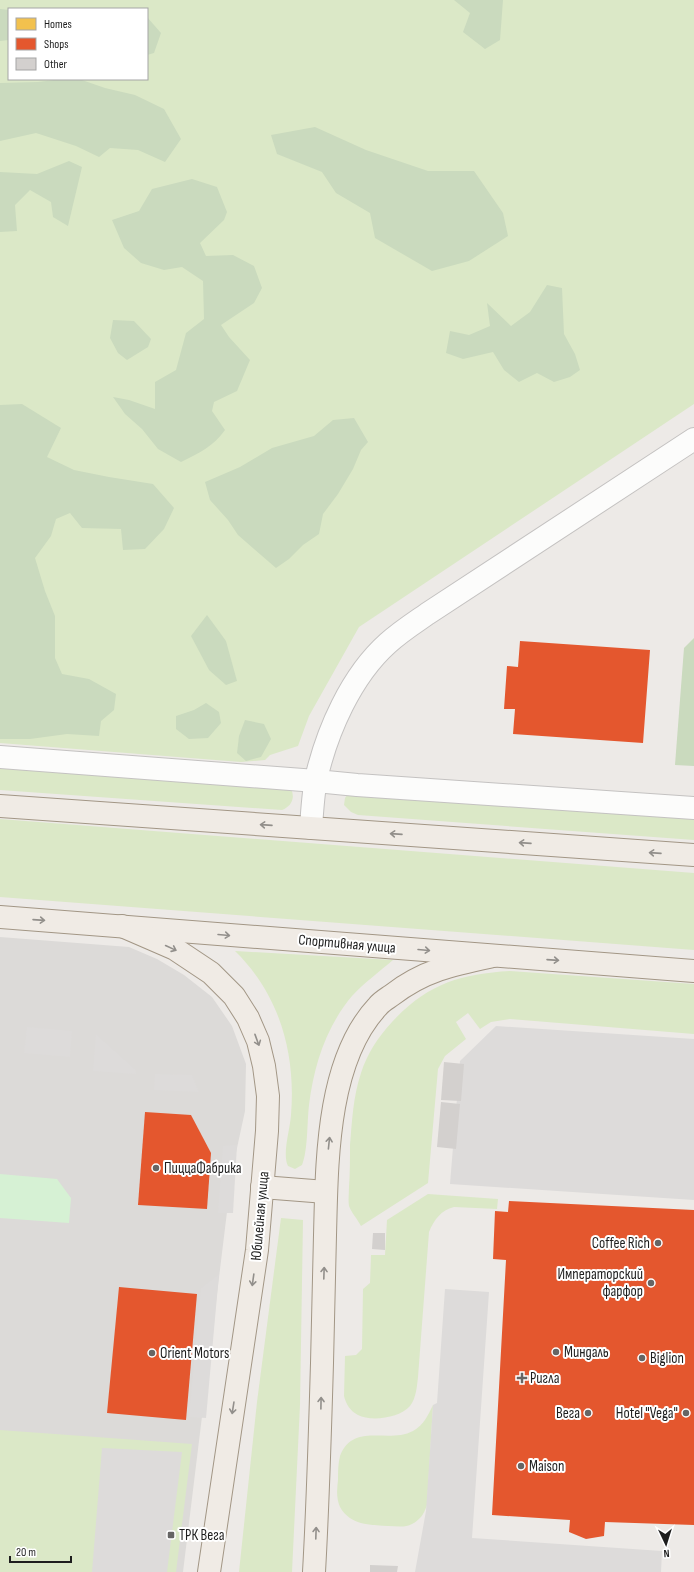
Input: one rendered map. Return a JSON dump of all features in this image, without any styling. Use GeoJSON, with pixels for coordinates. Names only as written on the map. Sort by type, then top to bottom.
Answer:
{"type":"FeatureCollection","features":[{"type":"Feature","properties":{"kind":"main road"},"geometry":{"type":"LineString","coordinates":[[0,806],[694,855]]}},
{"type":"Feature","properties":{"kind":"main road","name":"Спортивная улица"},"geometry":{"type":"LineString","coordinates":[[0,917],[694,971]]}},
{"type":"Feature","properties":{"kind":"main road","name":"Юбилейная улица"},"geometry":{"type":"LineString","coordinates":[[122,926],[175,949],[210,973],[234,996],[248,1018],[258,1041],[264,1066],[268,1096],[267,1131],[257,1250],[209,1572]]}},
{"type":"Feature","properties":{"kind":"main road"},"geometry":{"type":"LineString","coordinates":[[314,1572],[320,1430],[326,1192],[329,1144],[335,1100],[346,1062],[361,1028],[379,1005],[406,984],[440,968],[494,956]]}},
{"type":"Feature","properties":{"kind":"main road"},"geometry":{"type":"LineString","coordinates":[[262,1187],[326,1192]]}},
{"type":"Feature","properties":{"kind":"street"},"geometry":{"type":"LineString","coordinates":[[311,828],[316,780],[325,746],[338,714],[361,673],[387,643],[427,614],[694,439]]}},
{"type":"Feature","properties":{"kind":"street"},"geometry":{"type":"LineString","coordinates":[[0,757],[316,780],[357,785],[694,808]]}},
{"type":"Feature","properties":{"kind":"shaded area"},"geometry":{"type":"Polygon","coordinates":[[[0,937],[129,947],[157,959],[184,975],[212,997],[232,1026],[246,1064],[245,1111],[232,1171],[183,1572],[0,1572],[0,937]]]}},
{"type":"Feature","properties":{"kind":"shaded area"},"geometry":{"type":"Polygon","coordinates":[[[496,1026],[694,1039],[694,1200],[450,1184],[460,1061],[496,1026]]]}},
{"type":"Feature","properties":{"kind":"shaded area"},"geometry":{"type":"Polygon","coordinates":[[[27,1027],[72,1031],[70,1057],[24,1053],[27,1027]]]}},
{"type":"Feature","properties":{"kind":"shaded area"},"geometry":{"type":"Polygon","coordinates":[[[96,1034],[135,1069],[136,1074],[93,1071],[96,1034]]]}},
{"type":"Feature","properties":{"kind":"shaded area"},"geometry":{"type":"Polygon","coordinates":[[[155,1074],[192,1075],[199,1092],[154,1090],[155,1074]]]}},
{"type":"Feature","properties":{"kind":"shaded area"},"geometry":{"type":"Polygon","coordinates":[[[237,1145],[233,1213],[218,1213],[223,1146],[237,1145]]]}},
{"type":"Feature","properties":{"kind":"shaded area"},"geometry":{"type":"Polygon","coordinates":[[[219,1274],[206,1418],[189,1417],[201,1288],[219,1274]]]}},
{"type":"Feature","properties":{"kind":"shaded area"},"geometry":{"type":"Polygon","coordinates":[[[445,1289],[489,1292],[472,1538],[662,1551],[661,1572],[415,1572],[426,1511],[433,1405],[437,1403],[445,1289]]]}},
{"type":"Feature","properties":{"kind":"shaded area"},"geometry":{"type":"Polygon","coordinates":[[[102,1448],[182,1452],[167,1572],[92,1572],[102,1448]]]}},
{"type":"Feature","properties":{"kind":"green space"},"geometry":{"type":"Polygon","coordinates":[[[0,0],[694,0],[694,404],[359,627],[309,716],[298,746],[270,755],[265,760],[241,762],[0,743],[0,0]]]}},
{"type":"Feature","properties":{"kind":"green space"},"geometry":{"type":"Polygon","coordinates":[[[454,0],[503,0],[500,40],[485,49],[463,32],[470,13],[454,0]]]}},
{"type":"Feature","properties":{"kind":"green space"},"geometry":{"type":"Polygon","coordinates":[[[0,9],[8,10],[8,40],[0,41],[0,9]]]}},
{"type":"Feature","properties":{"kind":"green space"},"geometry":{"type":"Polygon","coordinates":[[[148,18],[161,33],[154,53],[148,55],[148,18]]]}},
{"type":"Feature","properties":{"kind":"green space"},"geometry":{"type":"Polygon","coordinates":[[[54,80],[82,80],[105,88],[135,95],[164,109],[181,139],[165,162],[138,150],[110,148],[99,157],[76,146],[36,133],[0,141],[0,83],[54,80]]]}},
{"type":"Feature","properties":{"kind":"green space"},"geometry":{"type":"Polygon","coordinates":[[[315,127],[366,150],[428,171],[474,171],[503,213],[508,236],[469,261],[432,271],[375,238],[370,213],[336,193],[322,172],[277,154],[271,135],[315,127]]]}},
{"type":"Feature","properties":{"kind":"green space"},"geometry":{"type":"Polygon","coordinates":[[[69,161],[82,167],[68,226],[53,217],[51,202],[30,190],[15,205],[17,231],[0,232],[0,172],[37,174],[69,161]]]}},
{"type":"Feature","properties":{"kind":"green space"},"geometry":{"type":"Polygon","coordinates":[[[192,179],[217,187],[227,212],[224,220],[200,243],[206,256],[233,255],[254,266],[262,288],[254,303],[221,325],[229,337],[250,360],[237,391],[214,402],[212,411],[225,430],[211,445],[181,462],[158,449],[142,429],[125,414],[113,397],[129,400],[155,409],[155,382],[176,370],[186,333],[204,319],[203,281],[182,267],[164,270],[141,263],[124,248],[112,220],[139,211],[152,189],[192,179]]]}},
{"type":"Feature","properties":{"kind":"green space"},"geometry":{"type":"Polygon","coordinates":[[[547,285],[562,288],[564,334],[575,354],[580,370],[570,377],[554,382],[537,373],[519,382],[504,370],[493,352],[463,359],[446,353],[450,331],[469,335],[490,326],[487,303],[511,326],[530,312],[547,285]]]}},
{"type":"Feature","properties":{"kind":"green space"},"geometry":{"type":"Polygon","coordinates":[[[113,320],[134,321],[151,339],[148,347],[127,360],[118,353],[110,338],[113,320]]]}},
{"type":"Feature","properties":{"kind":"green space"},"geometry":{"type":"Polygon","coordinates":[[[22,404],[61,428],[47,457],[74,470],[153,484],[174,508],[164,529],[145,549],[123,550],[121,529],[82,528],[70,513],[56,519],[51,536],[35,558],[45,591],[55,616],[55,658],[62,674],[89,679],[116,694],[114,710],[101,721],[99,736],[67,734],[30,739],[0,739],[0,405],[22,404]]]}},
{"type":"Feature","properties":{"kind":"green space"},"geometry":{"type":"Polygon","coordinates":[[[354,418],[368,442],[361,450],[353,469],[338,494],[323,514],[319,534],[303,545],[289,559],[276,568],[238,535],[228,520],[210,500],[205,482],[240,467],[272,448],[314,436],[333,420],[354,418]]]}},
{"type":"Feature","properties":{"kind":"green space"},"geometry":{"type":"Polygon","coordinates":[[[207,615],[226,641],[237,681],[226,685],[209,670],[191,636],[207,615]]]}},
{"type":"Feature","properties":{"kind":"green space"},"geometry":{"type":"Polygon","coordinates":[[[694,638],[694,766],[675,765],[684,648],[694,638]]]}},
{"type":"Feature","properties":{"kind":"green space"},"geometry":{"type":"Polygon","coordinates":[[[206,703],[219,712],[221,723],[208,738],[189,739],[176,729],[176,716],[194,710],[206,703]]]}},
{"type":"Feature","properties":{"kind":"green space"},"geometry":{"type":"Polygon","coordinates":[[[245,720],[264,724],[271,739],[261,757],[246,761],[237,753],[239,736],[245,720]]]}},
{"type":"Feature","properties":{"kind":"green space"},"geometry":{"type":"Polygon","coordinates":[[[0,761],[290,787],[293,798],[291,804],[282,810],[0,790],[0,761]]]}},
{"type":"Feature","properties":{"kind":"green space"},"geometry":{"type":"Polygon","coordinates":[[[348,794],[694,814],[694,840],[358,815],[351,812],[344,805],[345,798],[348,794]]]}},
{"type":"Feature","properties":{"kind":"green space"},"geometry":{"type":"Polygon","coordinates":[[[0,819],[694,873],[694,950],[0,897],[0,819]]]}},
{"type":"Feature","properties":{"kind":"green space"},"geometry":{"type":"Polygon","coordinates":[[[235,951],[393,960],[352,996],[335,1020],[328,1034],[318,1061],[311,1090],[304,1159],[302,1165],[295,1169],[288,1166],[286,1161],[292,1092],[291,1070],[282,1027],[274,1006],[263,987],[251,968],[235,951]]]}},
{"type":"Feature","properties":{"kind":"green space"},"geometry":{"type":"Polygon","coordinates":[[[510,971],[694,984],[694,1034],[510,1019],[491,1022],[480,1029],[468,1013],[456,1022],[466,1039],[445,1056],[438,1069],[428,1183],[361,1226],[349,1206],[350,1145],[356,1091],[366,1059],[392,1022],[418,998],[445,983],[460,978],[492,972],[510,971]]]}},
{"type":"Feature","properties":{"kind":"green space"},"geometry":{"type":"Polygon","coordinates":[[[0,1174],[57,1179],[71,1198],[69,1223],[0,1218],[0,1174]]]}},
{"type":"Feature","properties":{"kind":"green space"},"geometry":{"type":"Polygon","coordinates":[[[428,1194],[498,1199],[497,1209],[449,1208],[438,1216],[433,1223],[429,1232],[418,1377],[414,1400],[405,1410],[393,1416],[385,1418],[364,1417],[358,1415],[349,1407],[344,1396],[345,1356],[356,1355],[362,1349],[363,1289],[370,1283],[371,1255],[385,1255],[387,1220],[428,1194]]]}},
{"type":"Feature","properties":{"kind":"green space"},"geometry":{"type":"Polygon","coordinates":[[[281,1218],[303,1220],[300,1405],[292,1572],[239,1572],[257,1402],[281,1218]]]}},
{"type":"Feature","properties":{"kind":"green space"},"geometry":{"type":"Polygon","coordinates":[[[433,1405],[427,1505],[425,1511],[417,1521],[406,1526],[381,1526],[361,1523],[349,1517],[340,1507],[337,1494],[339,1459],[346,1446],[354,1440],[362,1437],[393,1436],[413,1431],[423,1423],[433,1405]]]}},
{"type":"Feature","properties":{"kind":"green space"},"geometry":{"type":"Polygon","coordinates":[[[0,1430],[192,1444],[176,1572],[0,1572],[0,1430]]]}},
{"type":"Feature","properties":{"kind":"building: Homes","name":"Hotel \"Vega\""},"geometry":{"type":"Polygon","coordinates":[[[682,1359],[694,1359],[694,1468],[676,1467],[682,1359]]]}},
{"type":"Feature","properties":{"kind":"building: Shops"},"geometry":{"type":"Polygon","coordinates":[[[520,641],[650,650],[643,743],[513,734],[515,709],[504,709],[507,666],[518,667],[520,641]]]}},
{"type":"Feature","properties":{"kind":"building: Shops"},"geometry":{"type":"Polygon","coordinates":[[[145,1112],[191,1115],[211,1153],[207,1209],[138,1205],[145,1112]]]}},
{"type":"Feature","properties":{"kind":"building: Shops","name":"Вега"},"geometry":{"type":"Polygon","coordinates":[[[509,1201],[694,1210],[694,1525],[605,1522],[604,1536],[586,1539],[569,1532],[570,1520],[492,1515],[506,1260],[493,1259],[495,1211],[508,1212],[509,1201]]]}},
{"type":"Feature","properties":{"kind":"building: Shops","name":"Orient Motors"},"geometry":{"type":"Polygon","coordinates":[[[119,1287],[197,1294],[186,1420],[107,1413],[119,1287]]]}},
{"type":"Feature","properties":{"kind":"building: Other"},"geometry":{"type":"Polygon","coordinates":[[[444,1062],[464,1064],[461,1101],[441,1100],[444,1062]]]}},
{"type":"Feature","properties":{"kind":"building: Other"},"geometry":{"type":"Polygon","coordinates":[[[441,1102],[460,1104],[456,1149],[437,1147],[441,1102]]]}},
{"type":"Feature","properties":{"kind":"building: Other"},"geometry":{"type":"Polygon","coordinates":[[[373,1233],[385,1233],[385,1250],[372,1249],[373,1233]]]}},
{"type":"Feature","properties":{"kind":"building: Other"},"geometry":{"type":"Polygon","coordinates":[[[370,1565],[398,1566],[397,1572],[370,1572],[370,1565]]]}},
{"type":"Feature","properties":{"kind":"place","name":"ПиццаФабрика"},"geometry":{"type":"Point","coordinates":[156,1168]}},
{"type":"Feature","properties":{"kind":"place","name":"Coffee Rich"},"geometry":{"type":"Point","coordinates":[658,1243]}},
{"type":"Feature","properties":{"kind":"place","name":"Императорский фарфор"},"geometry":{"type":"Point","coordinates":[651,1283]}},
{"type":"Feature","properties":{"kind":"place","name":"Миндаль"},"geometry":{"type":"Point","coordinates":[556,1352]}},
{"type":"Feature","properties":{"kind":"place","name":"Orient Motors"},"geometry":{"type":"Point","coordinates":[152,1353]}},
{"type":"Feature","properties":{"kind":"place","name":"Biglion"},"geometry":{"type":"Point","coordinates":[642,1358]}},
{"type":"Feature","properties":{"kind":"place","name":"Ригла"},"geometry":{"type":"Point","coordinates":[522,1378]}},
{"type":"Feature","properties":{"kind":"place","name":"Вега"},"geometry":{"type":"Point","coordinates":[588,1413]}},
{"type":"Feature","properties":{"kind":"place","name":"Hotel \"Vega\""},"geometry":{"type":"Point","coordinates":[686,1413]}},
{"type":"Feature","properties":{"kind":"place","name":"Maison"},"geometry":{"type":"Point","coordinates":[521,1466]}},
{"type":"Feature","properties":{"kind":"place","name":"ТРК Вега"},"geometry":{"type":"Point","coordinates":[171,1535]}}]}
